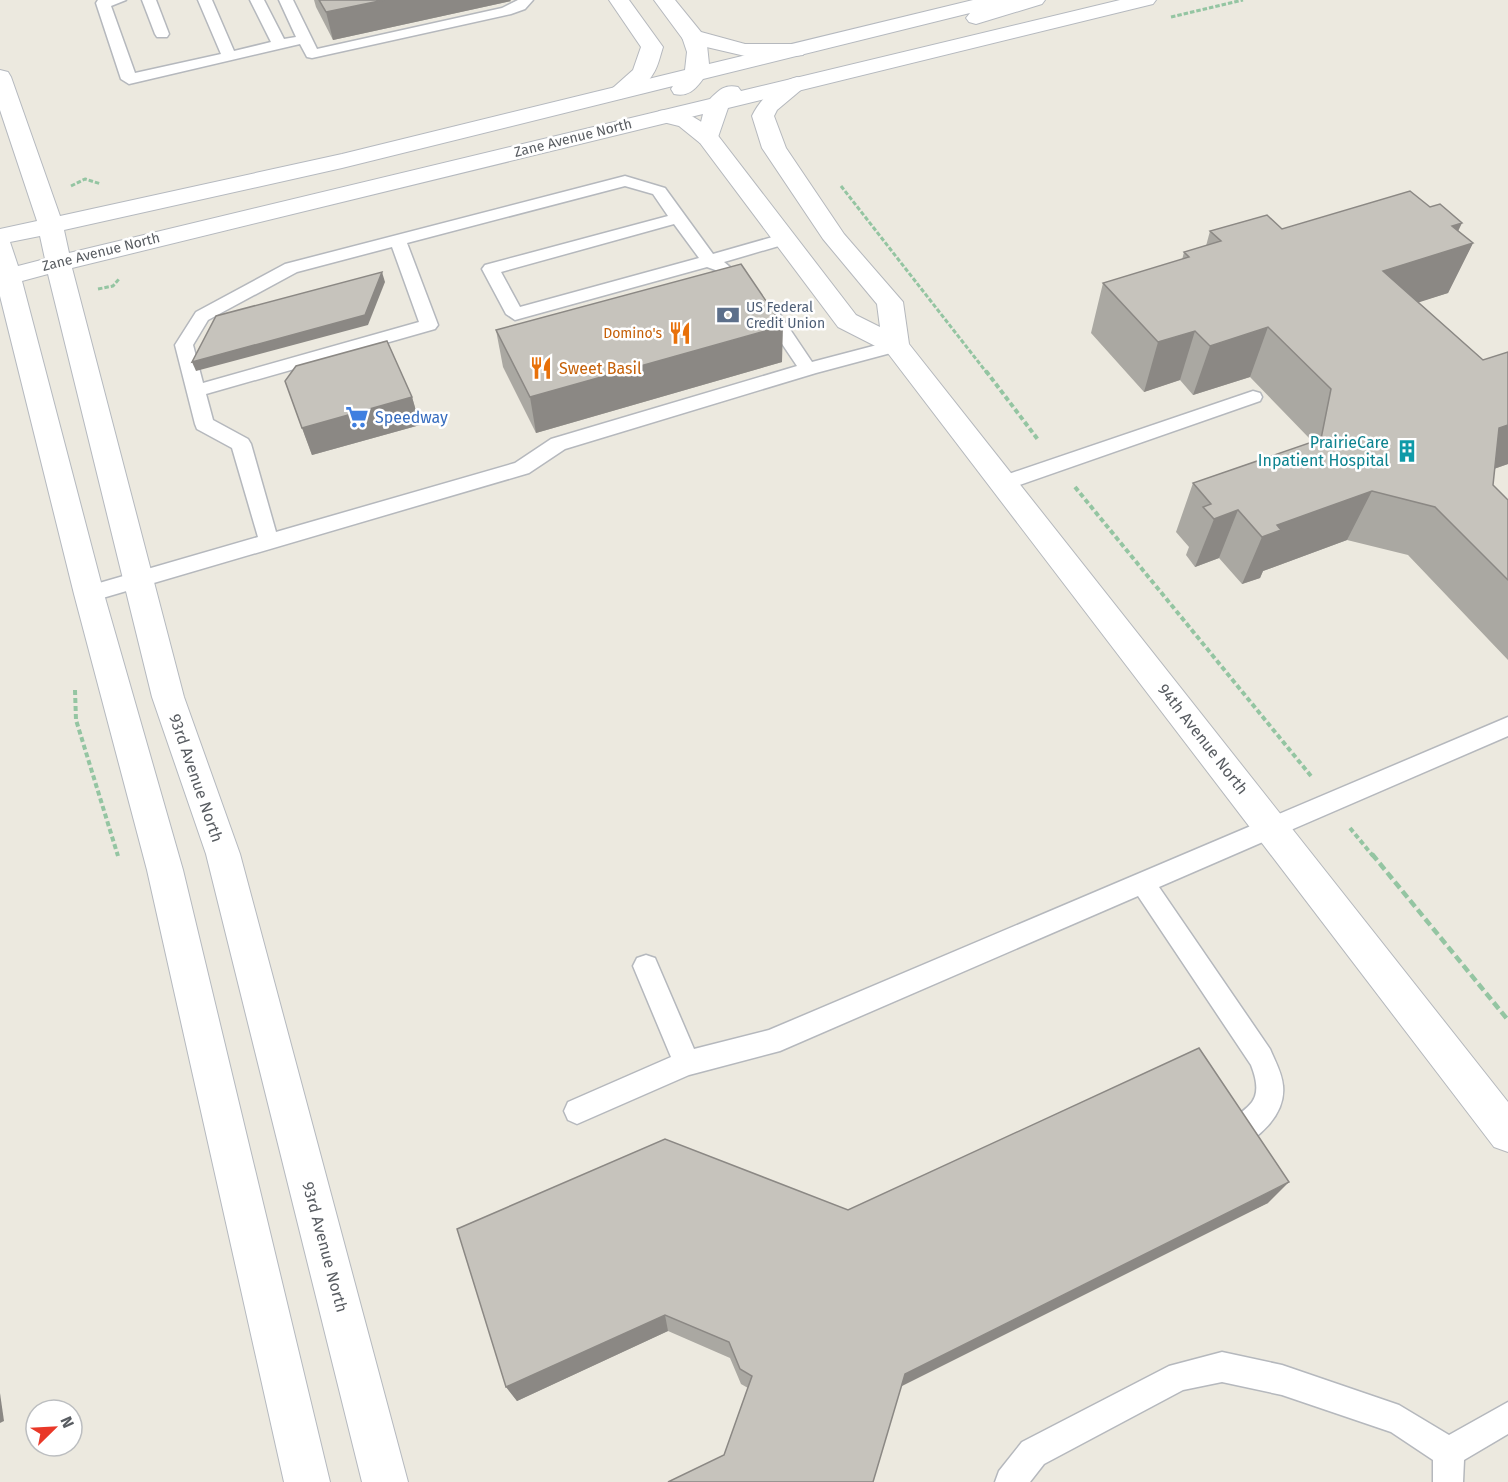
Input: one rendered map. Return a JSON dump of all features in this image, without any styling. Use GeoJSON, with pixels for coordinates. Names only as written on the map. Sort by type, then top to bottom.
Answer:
{"type":"FeatureCollection","features":[{"type":"Feature","properties":{"kind":"street"},"geometry":{"type":"LineString","coordinates":[[617,94],[643,72],[652,47],[619,0]]}},
{"type":"Feature","properties":{"kind":"street"},"geometry":{"type":"LineString","coordinates":[[389,182],[497,143],[608,116],[663,99],[683,88],[696,74],[700,62],[693,37],[664,0]]}},
{"type":"Feature","properties":{"kind":"street","name":"Zane Avenue North"},"geometry":{"type":"LineString","coordinates":[[0,237],[50,224],[342,161],[998,0]]}},
{"type":"Feature","properties":{"kind":"street"},"geometry":{"type":"LineString","coordinates":[[708,138],[718,103],[745,82],[781,69],[1035,0]]}},
{"type":"Feature","properties":{"kind":"street","name":"Zane Avenue North"},"geometry":{"type":"LineString","coordinates":[[4,277],[1146,0]]}},
{"type":"Feature","properties":{"kind":"street"},"geometry":{"type":"LineString","coordinates":[[693,37],[745,50],[795,50]]}},
{"type":"Feature","properties":{"kind":"street","name":"93rd Avenue North"},"geometry":{"type":"LineString","coordinates":[[0,77],[50,224],[168,697],[223,854],[386,1482]]}},
{"type":"Feature","properties":{"kind":"street"},"geometry":{"type":"LineString","coordinates":[[797,84],[768,106],[763,116],[765,126],[774,148],[835,239],[890,302],[896,346]]}},
{"type":"Feature","properties":{"kind":"street"},"geometry":{"type":"LineString","coordinates":[[667,116],[687,121],[708,138],[847,321],[896,346]]}},
{"type":"Feature","properties":{"kind":"street"},"geometry":{"type":"LineString","coordinates":[[0,246],[4,277],[20,316],[89,594],[165,870],[307,1482]]}},
{"type":"Feature","properties":{"kind":"street","name":"94th Avenue North"},"geometry":{"type":"LineString","coordinates":[[896,346],[1507,1132]]}},
{"type":"Feature","properties":{"kind":"lane"},"geometry":{"type":"LineString","coordinates":[[119,0],[103,3],[129,79],[305,39]]}},
{"type":"Feature","properties":{"kind":"lane"},"geometry":{"type":"LineString","coordinates":[[149,0],[162,34]]}},
{"type":"Feature","properties":{"kind":"lane"},"geometry":{"type":"LineString","coordinates":[[205,0],[229,56]]}},
{"type":"Feature","properties":{"kind":"lane"},"geometry":{"type":"LineString","coordinates":[[257,0],[279,45]]}},
{"type":"Feature","properties":{"kind":"lane"},"geometry":{"type":"LineString","coordinates":[[286,0],[312,54],[506,11],[520,6],[526,0]]}},
{"type":"Feature","properties":{"kind":"lane"},"geometry":{"type":"LineString","coordinates":[[169,50],[175,68]]}},
{"type":"Feature","properties":{"kind":"lane"},"geometry":{"type":"LineString","coordinates":[[269,542],[241,444],[204,424],[184,345],[202,316],[291,268],[625,181],[659,191],[709,261],[740,278]]}},
{"type":"Feature","properties":{"kind":"lane"},"geometry":{"type":"LineString","coordinates":[[678,218],[491,269],[515,314],[783,239]]}},
{"type":"Feature","properties":{"kind":"lane"},"geometry":{"type":"LineString","coordinates":[[195,391],[429,325],[398,240]]}},
{"type":"Feature","properties":{"kind":"lane"},"geometry":{"type":"LineString","coordinates":[[757,293],[808,369]]}},
{"type":"Feature","properties":{"kind":"lane"},"geometry":{"type":"LineString","coordinates":[[89,594],[522,468],[558,444],[808,369],[896,346]]}},
{"type":"Feature","properties":{"kind":"lane"},"geometry":{"type":"LineString","coordinates":[[1004,483],[1253,397]]}},
{"type":"Feature","properties":{"kind":"lane"},"geometry":{"type":"LineString","coordinates":[[577,1111],[687,1063],[771,1042],[1508,726]]}},
{"type":"Feature","properties":{"kind":"lane"},"geometry":{"type":"LineString","coordinates":[[1142,882],[1261,1058],[1271,1087],[1263,1112],[1250,1126],[1233,1137]]}},
{"type":"Feature","properties":{"kind":"lane"},"geometry":{"type":"LineString","coordinates":[[646,966],[687,1063]]}},
{"type":"Feature","properties":{"kind":"lane"},"geometry":{"type":"LineString","coordinates":[[1010,1482],[1033,1453],[1179,1376],[1222,1368],[1282,1380],[1399,1420],[1449,1452]]}},
{"type":"Feature","properties":{"kind":"lane"},"geometry":{"type":"LineString","coordinates":[[1449,1452],[1508,1417]]}},
{"type":"Feature","properties":{"kind":"lane"},"geometry":{"type":"LineString","coordinates":[[1448,1482],[1449,1452]]}},
{"type":"Feature","properties":{"kind":"path"},"geometry":{"type":"LineString","coordinates":[[836,180],[911,272],[1042,444]]}},
{"type":"Feature","properties":{"kind":"path"},"geometry":{"type":"LineString","coordinates":[[1074,486],[1315,782]]}},
{"type":"Feature","properties":{"kind":"path"},"geometry":{"type":"LineString","coordinates":[[1348,825],[1508,1020]]}},
{"type":"Feature","properties":{"kind":"building"},"geometry":{"type":"Polygon","coordinates":[[[319,0],[384,0],[326,12],[319,0]]]}},
{"type":"Feature","properties":{"kind":"building"},"geometry":{"type":"Polygon","coordinates":[[[1410,191],[1430,207],[1440,204],[1462,223],[1452,226],[1473,243],[1383,271],[1483,360],[1508,352],[1508,425],[1499,428],[1493,485],[1508,500],[1508,580],[1435,507],[1372,491],[1277,525],[1281,530],[1262,537],[1238,510],[1214,519],[1203,507],[1211,504],[1193,483],[1321,439],[1331,389],[1268,327],[1210,346],[1195,331],[1158,342],[1103,283],[1189,257],[1184,252],[1221,241],[1210,231],[1267,215],[1282,229],[1410,191]]]}},
{"type":"Feature","properties":{"kind":"building"},"geometry":{"type":"Polygon","coordinates":[[[741,264],[783,326],[530,397],[496,330],[741,264]]]}},
{"type":"Feature","properties":{"kind":"building"},"geometry":{"type":"Polygon","coordinates":[[[382,272],[365,315],[192,362],[216,316],[382,272]]]}},
{"type":"Feature","properties":{"kind":"building"},"geometry":{"type":"Polygon","coordinates":[[[387,341],[412,397],[302,428],[285,381],[296,366],[387,341]]]}},
{"type":"Feature","properties":{"kind":"building"},"geometry":{"type":"Polygon","coordinates":[[[1199,1048],[1289,1182],[905,1374],[873,1482],[668,1482],[724,1455],[752,1376],[740,1369],[729,1342],[665,1315],[506,1387],[457,1229],[665,1139],[848,1210],[1199,1048]]]}},
{"type":"Feature","properties":{"kind":"place","name":"US Federal Credit Union"},"geometry":{"type":"Point","coordinates":[728,315]}},
{"type":"Feature","properties":{"kind":"place","name":"Domino's"},"geometry":{"type":"Point","coordinates":[680,333]}},
{"type":"Feature","properties":{"kind":"place","name":"Sweet Basil"},"geometry":{"type":"Point","coordinates":[541,368]}},
{"type":"Feature","properties":{"kind":"place","name":"Speedway"},"geometry":{"type":"Point","coordinates":[357,417]}},
{"type":"Feature","properties":{"kind":"place","name":"PrairieCare Inpatient Hospital"},"geometry":{"type":"Point","coordinates":[1407,451]}}]}
